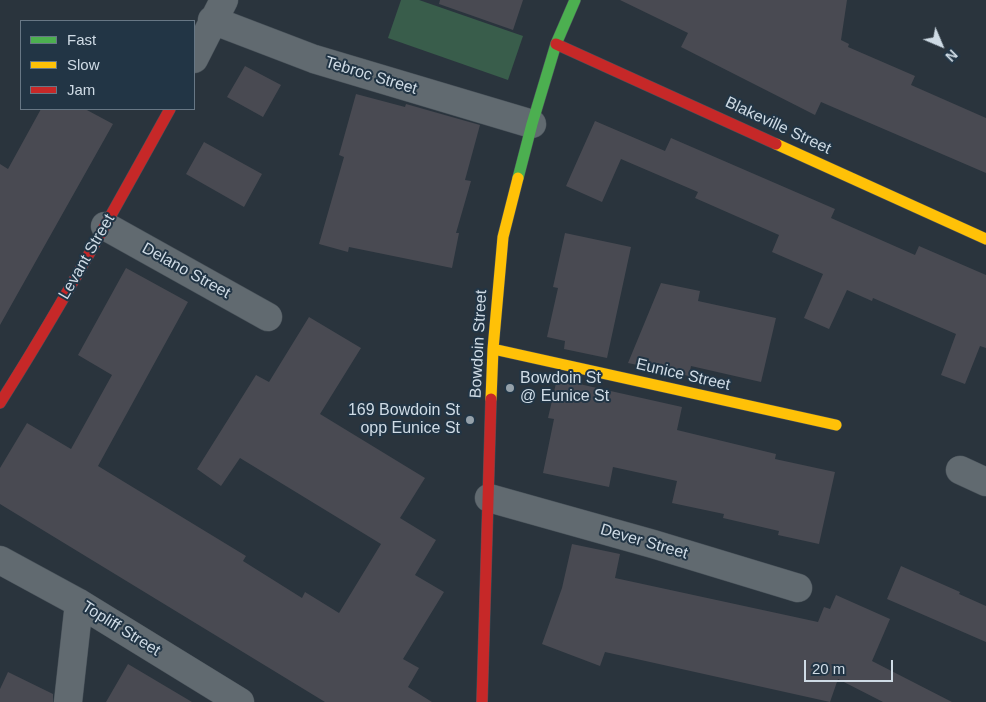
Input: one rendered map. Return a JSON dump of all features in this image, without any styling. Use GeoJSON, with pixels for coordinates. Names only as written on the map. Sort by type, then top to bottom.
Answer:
{"type":"FeatureCollection","features":[{"type":"Feature","properties":{"kind":"street","name":"Bowdoin Street"},"geometry":{"type":"LineString","coordinates":[[482,702],[493,348],[503,237],[532,124],[556,44],[575,0]]}},
{"type":"Feature","properties":{"kind":"street"},"geometry":{"type":"LineString","coordinates":[[195,57],[218,10]]}},
{"type":"Feature","properties":{"kind":"street","name":"Tebroc Street"},"geometry":{"type":"LineString","coordinates":[[218,10],[314,59],[532,124]]}},
{"type":"Feature","properties":{"kind":"street","name":"Blakeville Street"},"geometry":{"type":"LineString","coordinates":[[556,44],[986,238]]}},
{"type":"Feature","properties":{"kind":"street","name":"Levant Street"},"geometry":{"type":"LineString","coordinates":[[0,403],[105,226],[169,110]]}},
{"type":"Feature","properties":{"kind":"street","name":"Delano Street"},"geometry":{"type":"LineString","coordinates":[[105,226],[268,317]]}},
{"type":"Feature","properties":{"kind":"street","name":"Eunice Street"},"geometry":{"type":"LineString","coordinates":[[493,348],[836,425]]}},
{"type":"Feature","properties":{"kind":"street"},"geometry":{"type":"LineString","coordinates":[[960,470],[986,482]]}},
{"type":"Feature","properties":{"kind":"street","name":"Dever Street"},"geometry":{"type":"LineString","coordinates":[[489,498],[653,544],[798,588]]}},
{"type":"Feature","properties":{"kind":"street","name":"Topliff Street"},"geometry":{"type":"LineString","coordinates":[[2,569],[79,602],[240,702]]}},
{"type":"Feature","properties":{"kind":"street"},"geometry":{"type":"LineString","coordinates":[[68,702],[79,602]]}},
{"type":"Feature","properties":{"kind":"green space"},"geometry":{"type":"Polygon","coordinates":[[[401,0],[419,0],[523,36],[508,80],[388,38],[401,0]]]}},
{"type":"Feature","properties":{"kind":"building"},"geometry":{"type":"Polygon","coordinates":[[[440,0],[523,0],[513,30],[439,4],[440,0]]]}},
{"type":"Feature","properties":{"kind":"building"},"geometry":{"type":"Polygon","coordinates":[[[620,0],[847,0],[841,40],[849,44],[848,47],[915,76],[911,85],[986,118],[986,173],[821,102],[815,115],[681,47],[688,33],[620,0]]]}},
{"type":"Feature","properties":{"kind":"building"},"geometry":{"type":"Polygon","coordinates":[[[245,66],[281,85],[263,117],[227,97],[245,66]]]}},
{"type":"Feature","properties":{"kind":"building"},"geometry":{"type":"Polygon","coordinates":[[[356,94],[405,107],[406,104],[480,125],[465,180],[471,181],[456,233],[459,233],[452,268],[349,247],[348,252],[319,244],[344,157],[339,155],[356,94]]]}},
{"type":"Feature","properties":{"kind":"building"},"geometry":{"type":"Polygon","coordinates":[[[40,110],[87,110],[113,124],[0,325],[0,164],[8,169],[40,110]]]}},
{"type":"Feature","properties":{"kind":"building"},"geometry":{"type":"Polygon","coordinates":[[[595,121],[665,151],[671,138],[835,209],[831,218],[915,255],[919,246],[986,275],[986,348],[980,346],[965,384],[941,375],[956,334],[873,298],[872,301],[847,290],[829,329],[804,318],[823,274],[772,252],[779,235],[695,198],[698,192],[621,159],[602,202],[566,186],[595,121]]]}},
{"type":"Feature","properties":{"kind":"building"},"geometry":{"type":"Polygon","coordinates":[[[204,142],[262,174],[244,207],[186,174],[204,142]]]}},
{"type":"Feature","properties":{"kind":"building"},"geometry":{"type":"Polygon","coordinates":[[[565,233],[631,247],[607,358],[564,349],[565,341],[547,337],[558,288],[553,287],[565,233]]]}},
{"type":"Feature","properties":{"kind":"building"},"geometry":{"type":"Polygon","coordinates":[[[126,268],[188,302],[98,466],[246,556],[243,561],[302,598],[305,592],[339,613],[381,544],[240,458],[221,486],[197,469],[256,375],[269,382],[309,317],[361,348],[320,414],[425,478],[400,518],[436,540],[415,575],[444,592],[403,659],[419,668],[408,687],[432,702],[325,702],[0,504],[0,468],[27,423],[71,449],[112,375],[78,355],[126,268]]]}},
{"type":"Feature","properties":{"kind":"building"},"geometry":{"type":"Polygon","coordinates":[[[661,283],[700,291],[698,301],[776,318],[761,382],[691,366],[689,376],[628,363],[661,283]]]}},
{"type":"Feature","properties":{"kind":"building"},"geometry":{"type":"Polygon","coordinates":[[[557,379],[682,407],[677,430],[776,454],[775,459],[835,472],[819,544],[778,535],[779,531],[723,518],[724,514],[672,503],[677,481],[613,467],[609,487],[543,473],[554,419],[548,418],[557,379]]]}},
{"type":"Feature","properties":{"kind":"building"},"geometry":{"type":"Polygon","coordinates":[[[572,544],[620,554],[615,578],[818,622],[824,607],[830,609],[836,595],[890,619],[872,661],[952,702],[883,702],[838,679],[830,702],[605,652],[600,666],[542,644],[562,588],[572,544]]]}},
{"type":"Feature","properties":{"kind":"building"},"geometry":{"type":"Polygon","coordinates":[[[901,566],[960,592],[959,594],[986,606],[986,642],[887,599],[901,566]]]}},
{"type":"Feature","properties":{"kind":"building"},"geometry":{"type":"Polygon","coordinates":[[[128,664],[192,702],[106,702],[128,664]]]}},
{"type":"Feature","properties":{"kind":"building"},"geometry":{"type":"Polygon","coordinates":[[[8,672],[53,694],[53,702],[0,702],[0,689],[8,672]]]}},
{"type":"Feature","properties":{"kind":"traffic: fast"},"geometry":{"type":"LineString","coordinates":[[518,178],[556,44],[575,0]]}},
{"type":"Feature","properties":{"kind":"traffic: slow"},"geometry":{"type":"LineString","coordinates":[[776,144],[986,239]]}},
{"type":"Feature","properties":{"kind":"traffic: slow"},"geometry":{"type":"LineString","coordinates":[[491,399],[493,349],[503,237],[518,178]]}},
{"type":"Feature","properties":{"kind":"traffic: slow"},"geometry":{"type":"LineString","coordinates":[[493,349],[836,425]]}},
{"type":"Feature","properties":{"kind":"traffic: jam"},"geometry":{"type":"LineString","coordinates":[[556,44],[776,144]]}},
{"type":"Feature","properties":{"kind":"traffic: jam"},"geometry":{"type":"LineString","coordinates":[[0,403],[66,294],[169,110]]}},
{"type":"Feature","properties":{"kind":"traffic: jam"},"geometry":{"type":"LineString","coordinates":[[482,702],[491,399]]}},
{"type":"Feature","properties":{"kind":"place","name":"Bowdoin St @ Eunice St"},"geometry":{"type":"Point","coordinates":[510,388]}},
{"type":"Feature","properties":{"kind":"place","name":"169 Bowdoin St opp Eunice St"},"geometry":{"type":"Point","coordinates":[470,420]}}]}
